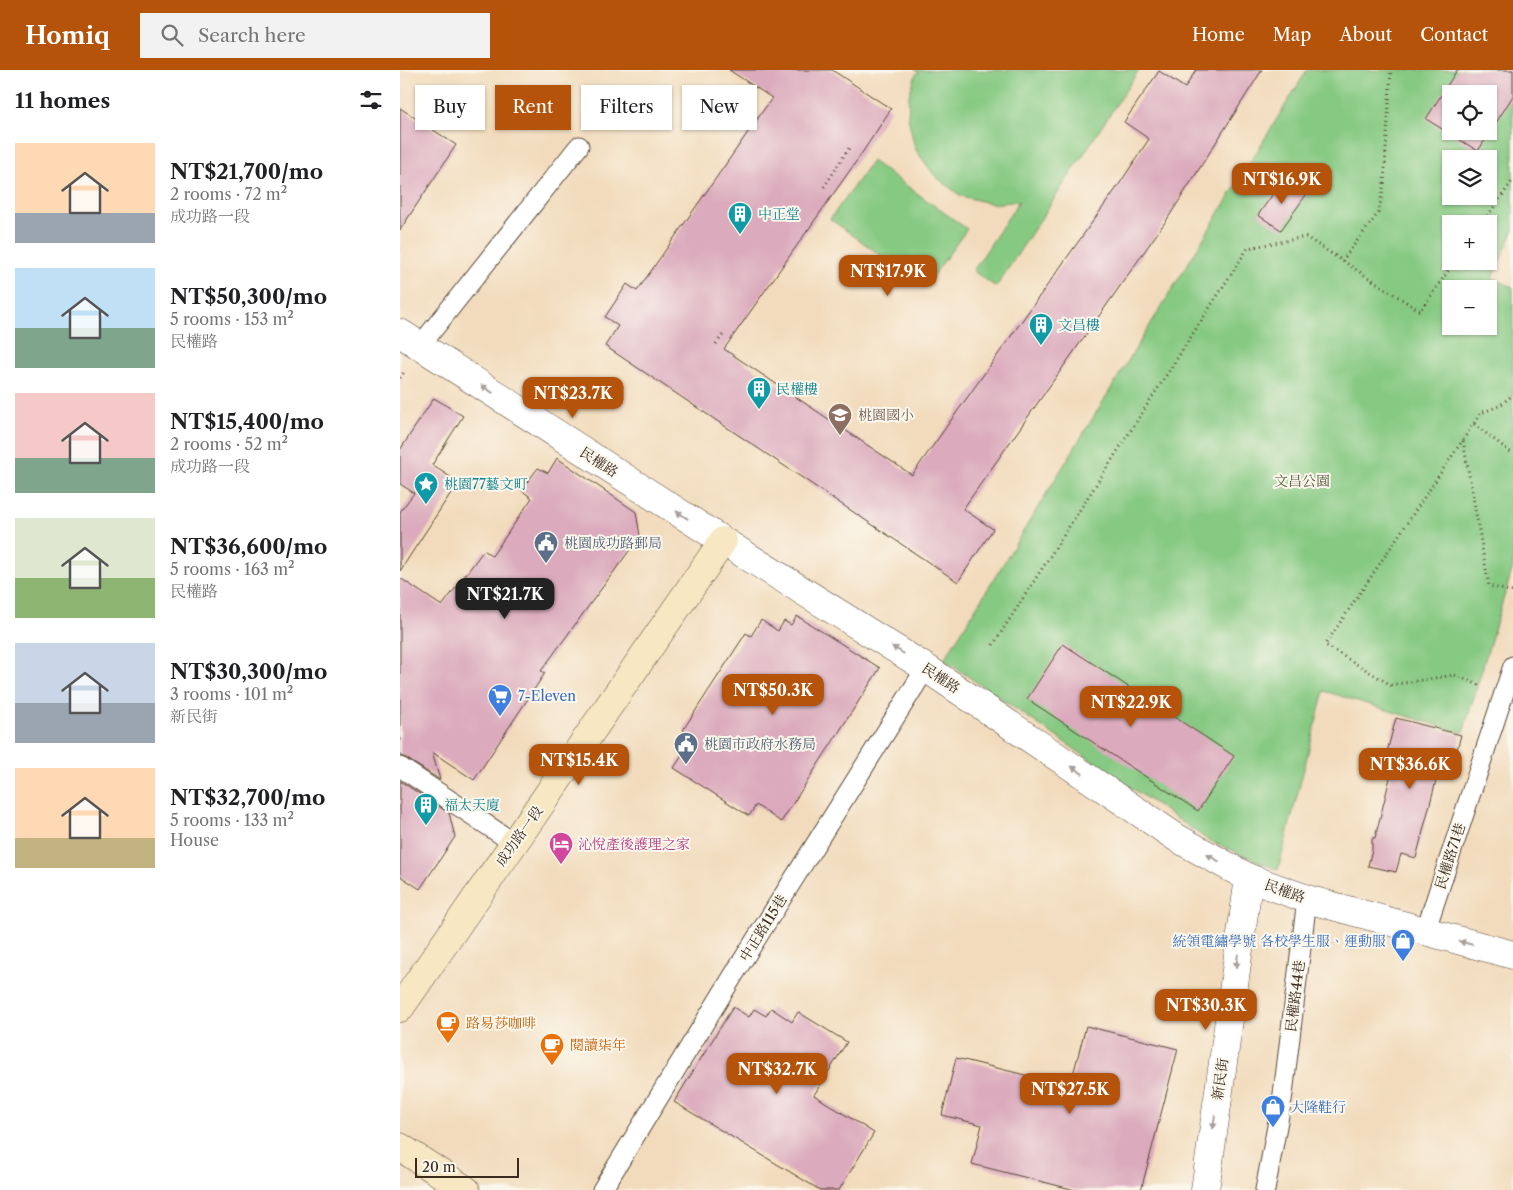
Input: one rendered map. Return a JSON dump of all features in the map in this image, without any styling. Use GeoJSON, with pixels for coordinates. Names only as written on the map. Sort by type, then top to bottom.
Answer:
{"type":"FeatureCollection","features":[{"type":"Feature","properties":{"kind":"street","name":"民權路"},"geometry":{"type":"LineString","coordinates":[[410,340],[723,541],[926,668],[1177,838],[1249,878],[1307,899],[1513,955]]}},
{"type":"Feature","properties":{"kind":"street","name":"成功路一段"},"geometry":{"type":"LineString","coordinates":[[400,1008],[723,541]]}},
{"type":"Feature","properties":{"kind":"street","name":"新民街"},"geometry":{"type":"LineString","coordinates":[[1205,1190],[1249,878]]}},
{"type":"Feature","properties":{"kind":"street"},"geometry":{"type":"LineString","coordinates":[[400,1147],[466,1190]]}},
{"type":"Feature","properties":{"kind":"lane"},"geometry":{"type":"LineString","coordinates":[[410,340],[579,146]]}},
{"type":"Feature","properties":{"kind":"lane","name":"民權路71巷"},"geometry":{"type":"LineString","coordinates":[[1425,932],[1513,666]]}},
{"type":"Feature","properties":{"kind":"lane","name":"中正路115巷"},"geometry":{"type":"LineString","coordinates":[[602,1190],[741,963],[926,668]]}},
{"type":"Feature","properties":{"kind":"lane"},"geometry":{"type":"LineString","coordinates":[[400,767],[514,843]]}},
{"type":"Feature","properties":{"kind":"lane","name":"民權路44巷"},"geometry":{"type":"LineString","coordinates":[[1266,1190],[1283,1094],[1307,899]]}},
{"type":"Feature","properties":{"kind":"path"},"geometry":{"type":"LineString","coordinates":[[1342,261],[1379,212],[1384,184],[1391,70]]}},
{"type":"Feature","properties":{"kind":"path"},"geometry":{"type":"LineString","coordinates":[[824,187],[850,148]]}},
{"type":"Feature","properties":{"kind":"path"},"geometry":{"type":"LineString","coordinates":[[1488,215],[1513,180]]}},
{"type":"Feature","properties":{"kind":"path"},"geometry":{"type":"LineString","coordinates":[[993,645],[1248,248],[1306,237],[1420,311],[1449,270]]}},
{"type":"Feature","properties":{"kind":"path"},"geometry":{"type":"LineString","coordinates":[[716,344],[725,332]]}},
{"type":"Feature","properties":{"kind":"path"},"geometry":{"type":"LineString","coordinates":[[1504,694],[1454,675],[1391,685],[1325,645],[1481,413],[1499,406],[1513,395]]}},
{"type":"Feature","properties":{"kind":"path"},"geometry":{"type":"LineString","coordinates":[[1474,424],[1513,454]]}},
{"type":"Feature","properties":{"kind":"path"},"geometry":{"type":"LineString","coordinates":[[1463,440],[1489,586],[1513,592]]}},
{"type":"Feature","properties":{"kind":"green space"},"geometry":{"type":"Polygon","coordinates":[[[915,70],[1139,70],[996,287],[973,271],[1019,201],[993,204],[961,196],[935,176],[915,149],[908,117],[909,95],[916,74],[919,73],[915,70]]]}},
{"type":"Feature","properties":{"kind":"green space","name":"文昌公園"},"geometry":{"type":"Polygon","coordinates":[[[1307,70],[1513,70],[1513,232],[1497,267],[1497,215],[1442,215],[1442,270],[1496,270],[1492,278],[1497,280],[1442,280],[1442,335],[1497,335],[1497,280],[1513,287],[1513,567],[1463,733],[1324,691],[1278,870],[1208,840],[944,660],[1307,70]]]}},
{"type":"Feature","properties":{"kind":"green space"},"geometry":{"type":"Polygon","coordinates":[[[872,161],[967,229],[925,287],[830,219],[872,161]]]}},
{"type":"Feature","properties":{"kind":"building"},"geometry":{"type":"Polygon","coordinates":[[[729,70],[832,70],[891,109],[724,349],[912,475],[1118,186],[1149,139],[1124,122],[1159,71],[1185,88],[1196,70],[1262,70],[1168,218],[963,509],[993,529],[958,582],[605,346],[618,326],[605,317],[627,284],[637,291],[750,130],[757,130],[757,119],[772,98],[757,88],[757,85],[752,85],[729,70]]]}},
{"type":"Feature","properties":{"kind":"building"},"geometry":{"type":"Polygon","coordinates":[[[1457,70],[1513,70],[1513,96],[1497,121],[1497,85],[1448,85],[1457,70]]]}},
{"type":"Feature","properties":{"kind":"building"},"geometry":{"type":"Polygon","coordinates":[[[1442,94],[1442,129],[1426,119],[1442,94]]]}},
{"type":"Feature","properties":{"kind":"building"},"geometry":{"type":"Polygon","coordinates":[[[400,108],[415,118],[415,130],[433,130],[456,145],[400,230],[400,108]]]}},
{"type":"Feature","properties":{"kind":"building"},"geometry":{"type":"Polygon","coordinates":[[[1460,140],[1485,140],[1479,150],[1460,140]]]}},
{"type":"Feature","properties":{"kind":"building"},"geometry":{"type":"Polygon","coordinates":[[[1283,180],[1306,195],[1281,230],[1258,215],[1283,180]]]}},
{"type":"Feature","properties":{"kind":"building"},"geometry":{"type":"Polygon","coordinates":[[[434,398],[463,416],[432,465],[458,482],[400,571],[400,512],[414,493],[400,484],[400,450],[434,398]]]}},
{"type":"Feature","properties":{"kind":"building"},"geometry":{"type":"Polygon","coordinates":[[[557,458],[636,512],[640,536],[541,671],[545,673],[474,780],[432,752],[440,780],[400,756],[400,578],[442,606],[484,550],[492,556],[532,498],[521,490],[538,468],[548,473],[557,458]]]}},
{"type":"Feature","properties":{"kind":"building"},"geometry":{"type":"Polygon","coordinates":[[[797,616],[880,668],[781,822],[756,805],[749,816],[674,768],[694,737],[683,730],[746,633],[751,636],[761,620],[778,631],[784,621],[791,625],[797,616]]]}},
{"type":"Feature","properties":{"kind":"building"},"geometry":{"type":"Polygon","coordinates":[[[1063,644],[1234,756],[1198,811],[1027,699],[1063,644]]]}},
{"type":"Feature","properties":{"kind":"building"},"geometry":{"type":"Polygon","coordinates":[[[1396,718],[1461,735],[1452,768],[1440,765],[1416,858],[1401,854],[1396,872],[1368,866],[1372,849],[1372,838],[1375,838],[1396,754],[1387,752],[1396,718]]]}},
{"type":"Feature","properties":{"kind":"building","name":"福太天廈"},"geometry":{"type":"Polygon","coordinates":[[[400,781],[449,813],[455,837],[420,889],[400,876],[400,781]]]}},
{"type":"Feature","properties":{"kind":"building"},"geometry":{"type":"Polygon","coordinates":[[[733,1007],[749,1017],[754,1009],[766,1016],[771,1008],[792,1022],[798,1012],[847,1042],[814,1095],[874,1133],[839,1190],[820,1190],[674,1102],[733,1007]]]}},
{"type":"Feature","properties":{"kind":"building"},"geometry":{"type":"Polygon","coordinates":[[[1086,1026],[1178,1049],[1141,1190],[1075,1190],[972,1164],[982,1125],[942,1115],[956,1058],[1070,1086],[1086,1026]]]}},
{"type":"Feature","properties":{"kind":"place","name":"中正堂"},"geometry":{"type":"Point","coordinates":[740,235]}},
{"type":"Feature","properties":{"kind":"place","name":"文昌樓"},"geometry":{"type":"Point","coordinates":[1041,346]}},
{"type":"Feature","properties":{"kind":"place","name":"民權樓"},"geometry":{"type":"Point","coordinates":[759,410]}},
{"type":"Feature","properties":{"kind":"place","name":"桃園國小"},"geometry":{"type":"Point","coordinates":[840,436]}},
{"type":"Feature","properties":{"kind":"place","name":"桃園77藝文町"},"geometry":{"type":"Point","coordinates":[426,505]}},
{"type":"Feature","properties":{"kind":"place","name":"桃園成功路郵局"},"geometry":{"type":"Point","coordinates":[546,564]}},
{"type":"Feature","properties":{"kind":"place","name":"7-Eleven"},"geometry":{"type":"Point","coordinates":[500,717]}},
{"type":"Feature","properties":{"kind":"place","name":"桃園市政府水務局"},"geometry":{"type":"Point","coordinates":[686,765]}},
{"type":"Feature","properties":{"kind":"place","name":"福太天廈"},"geometry":{"type":"Point","coordinates":[426,826]}},
{"type":"Feature","properties":{"kind":"place","name":"沁悅產後護理之家"},"geometry":{"type":"Point","coordinates":[561,865]}},
{"type":"Feature","properties":{"kind":"place","name":"統領電繡學號 各校學生服、運動服"},"geometry":{"type":"Point","coordinates":[1403,962]}},
{"type":"Feature","properties":{"kind":"place","name":"路易莎咖啡"},"geometry":{"type":"Point","coordinates":[448,1044]}},
{"type":"Feature","properties":{"kind":"place","name":"閱讀柒年"},"geometry":{"type":"Point","coordinates":[552,1066]}},
{"type":"Feature","properties":{"kind":"place","name":"大隆鞋行"},"geometry":{"type":"Point","coordinates":[1273,1128]}}]}
